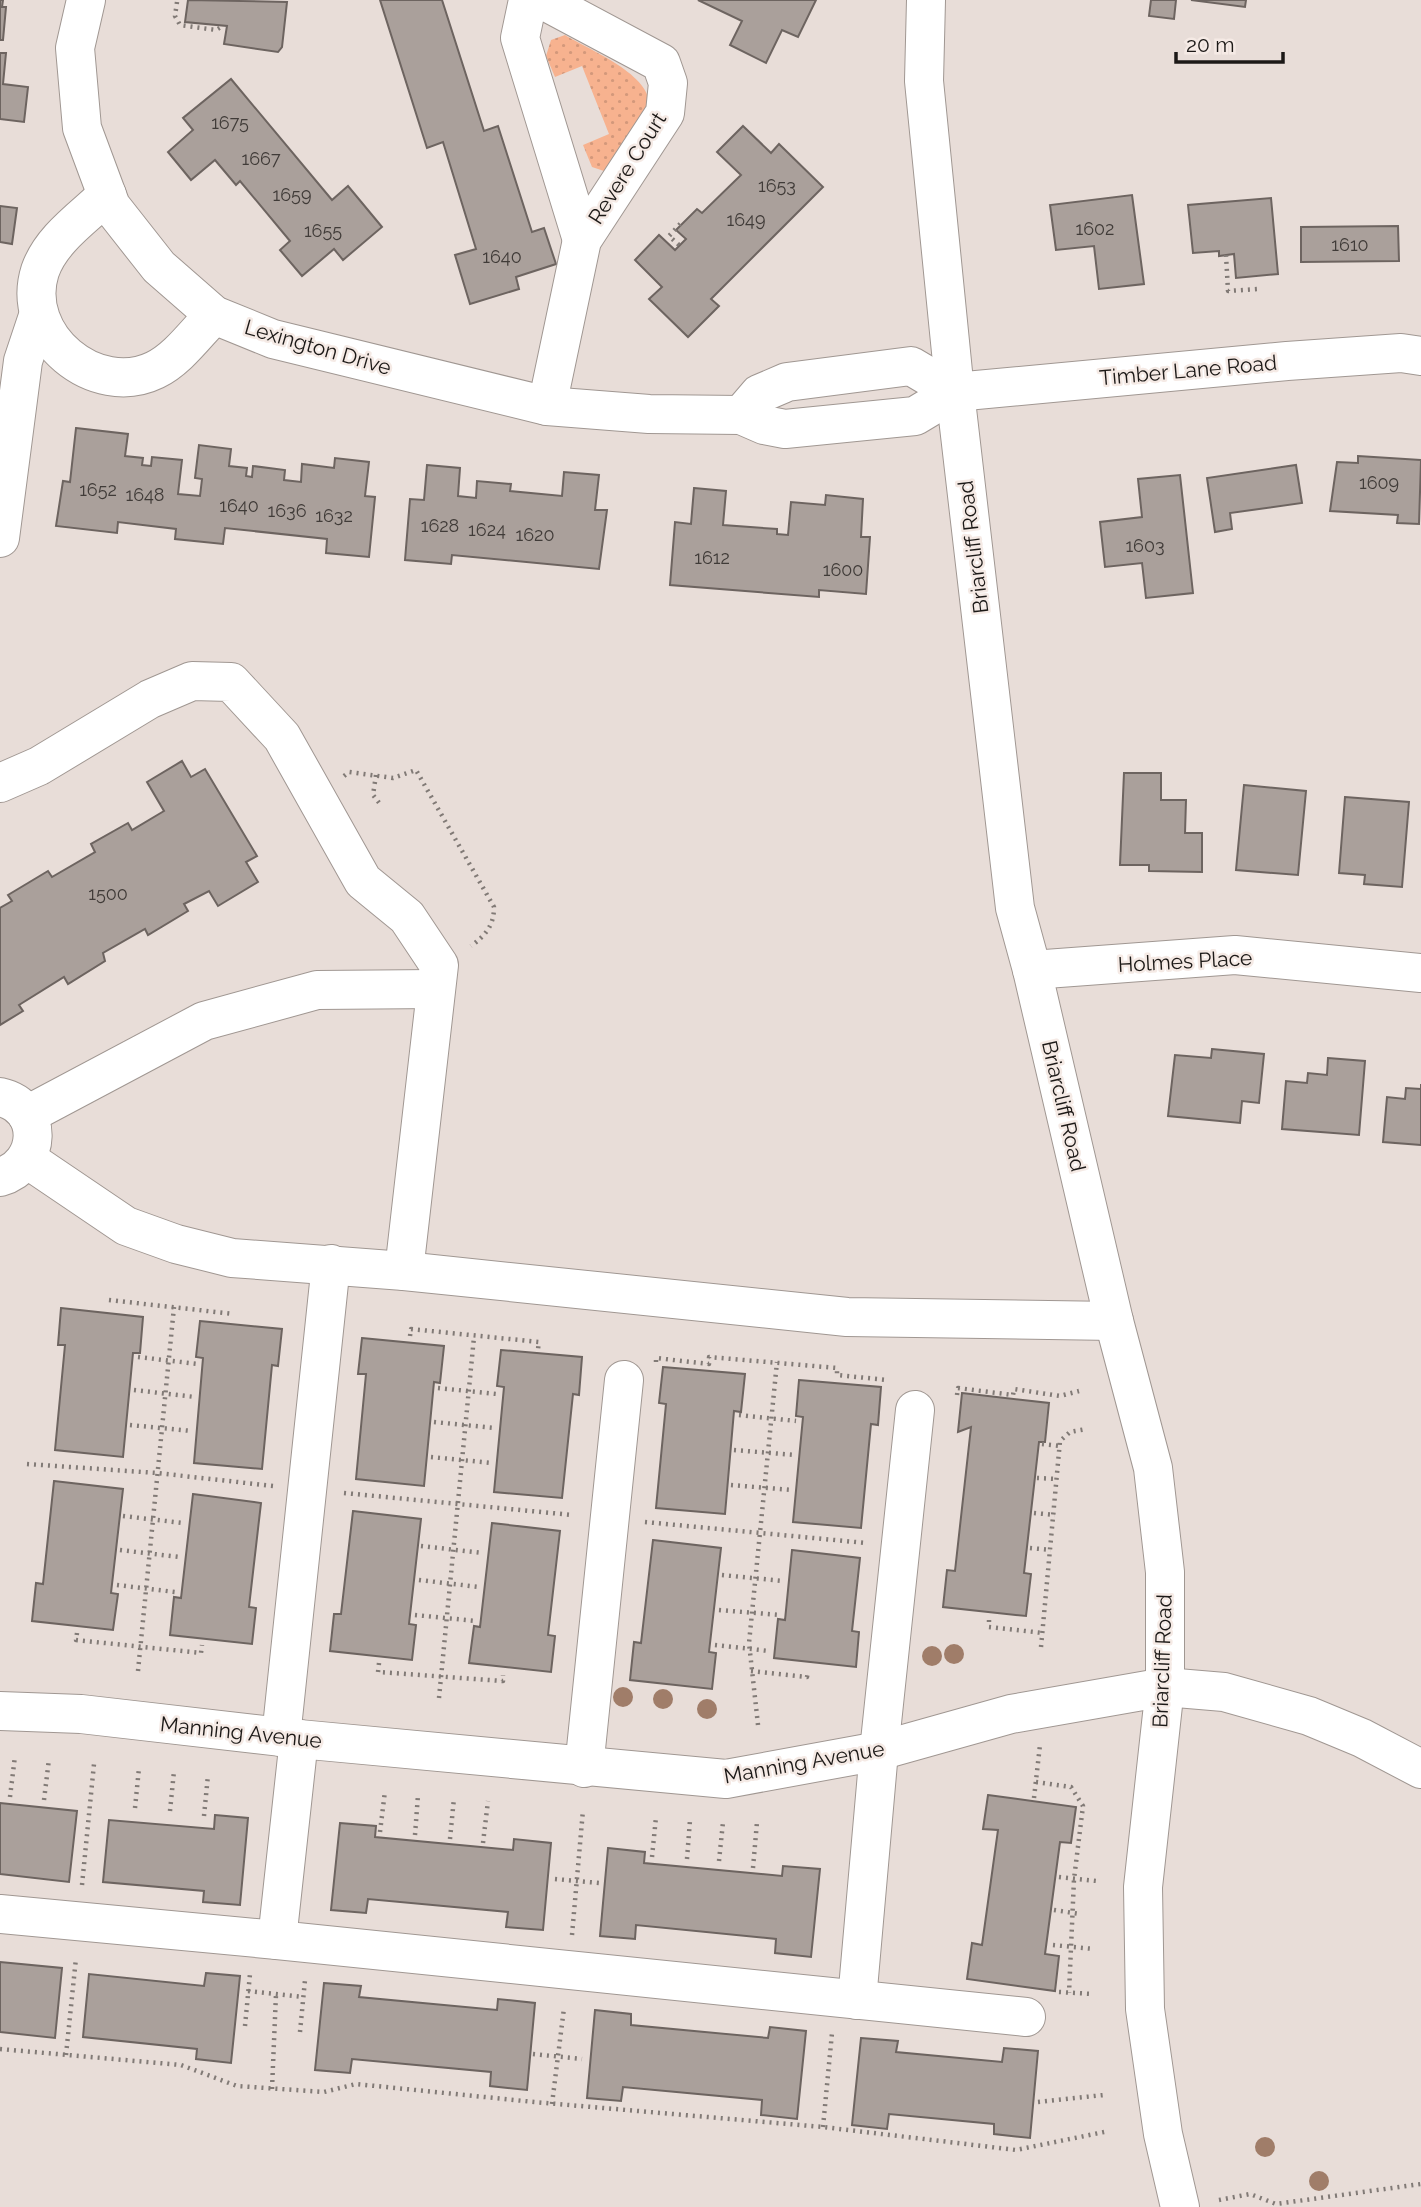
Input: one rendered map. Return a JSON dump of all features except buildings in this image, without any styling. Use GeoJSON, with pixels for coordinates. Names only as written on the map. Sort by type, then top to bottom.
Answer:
{"type":"FeatureCollection","features":[{"type":"Feature","properties":{"kind":"street","name":"Lexington Drive"},"geometry":{"type":"LineString","coordinates":[[86,0],[75,48],[82,128],[111,206],[159,267],[214,315],[273,339],[547,406],[649,414],[741,415],[764,425],[785,429],[915,416],[955,392]]}},
{"type":"Feature","properties":{"kind":"street","name":"Revere Court"},"geometry":{"type":"LineString","coordinates":[[528,0],[520,38],[582,240]]}},
{"type":"Feature","properties":{"kind":"street","name":"Revere Court"},"geometry":{"type":"LineString","coordinates":[[543,0],[662,63],[668,83],[665,113],[582,240],[547,406]]}},
{"type":"Feature","properties":{"kind":"street","name":"Briarcliff Road"},"geometry":{"type":"LineString","coordinates":[[926,0],[924,81],[955,392],[1015,908],[1114,1321],[1153,1468],[1164,1572],[1165,1687],[1143,1886],[1144,2009],[1163,2134],[1180,2207]]}},
{"type":"Feature","properties":{"kind":"street"},"geometry":{"type":"LineString","coordinates":[[0,538],[23,361],[38,316],[37,282],[52,246],[107,195]]}},
{"type":"Feature","properties":{"kind":"street"},"geometry":{"type":"LineString","coordinates":[[38,316],[51,341],[62,352],[87,368],[121,376],[144,374],[166,363],[214,315]]}},
{"type":"Feature","properties":{"kind":"street","name":"Timber Lane Road"},"geometry":{"type":"LineString","coordinates":[[955,392],[1266,362],[1401,353],[1421,356]]}},
{"type":"Feature","properties":{"kind":"street"},"geometry":{"type":"LineString","coordinates":[[741,415],[759,394],[787,382],[911,366],[955,392]]}},
{"type":"Feature","properties":{"kind":"street"},"geometry":{"type":"LineString","coordinates":[[0,783],[39,766],[150,699],[192,681],[231,682],[282,737],[363,881],[407,917],[439,965],[404,1271]]}},
{"type":"Feature","properties":{"kind":"street","name":"Holmes Place"},"geometry":{"type":"LineString","coordinates":[[1032,970],[1235,955],[1421,973]]}},
{"type":"Feature","properties":{"kind":"street"},"geometry":{"type":"LineString","coordinates":[[435,989],[317,990],[204,1021],[14,1106],[34,1135],[14,1168],[126,1226],[176,1244],[232,1258],[404,1271],[847,1317],[1114,1321]]}},
{"type":"Feature","properties":{"kind":"street"},"geometry":{"type":"LineString","coordinates":[[277,1940],[290,1738],[331,1264]]}},
{"type":"Feature","properties":{"kind":"street"},"geometry":{"type":"LineString","coordinates":[[584,1768],[639,1373]]}},
{"type":"Feature","properties":{"kind":"street"},"geometry":{"type":"LineString","coordinates":[[857,2000],[879,1751],[915,1410]]}},
{"type":"Feature","properties":{"kind":"street","name":"Manning Avenue"},"geometry":{"type":"LineString","coordinates":[[0,1711],[80,1714],[584,1768],[726,1779],[879,1751],[1011,1714],[1165,1687],[1224,1692],[1309,1716],[1362,1738],[1421,1769]]}},
{"type":"Feature","properties":{"kind":"street"},"geometry":{"type":"LineString","coordinates":[[0,1914],[1026,2017]]}},
{"type":"Feature","properties":{"kind":"path"},"geometry":{"type":"LineString","coordinates":[[177,2],[175,16],[180,24],[216,30],[223,26]]}},
{"type":"Feature","properties":{"kind":"path"},"geometry":{"type":"LineString","coordinates":[[679,245],[669,236],[682,222]]}},
{"type":"Feature","properties":{"kind":"path"},"geometry":{"type":"LineString","coordinates":[[1226,255],[1228,291],[1258,289]]}},
{"type":"Feature","properties":{"kind":"path"},"geometry":{"type":"LineString","coordinates":[[315,795],[349,772],[393,778],[416,770],[495,906],[494,922],[482,939],[466,949]]}},
{"type":"Feature","properties":{"kind":"path"},"geometry":{"type":"LineString","coordinates":[[376,775],[373,794],[380,804]]}},
{"type":"Feature","properties":{"kind":"path"},"geometry":{"type":"LineString","coordinates":[[109,1300],[234,1314]]}},
{"type":"Feature","properties":{"kind":"path"},"geometry":{"type":"LineString","coordinates":[[138,1671],[174,1307]]}},
{"type":"Feature","properties":{"kind":"path"},"geometry":{"type":"LineString","coordinates":[[410,1336],[411,1329],[539,1342],[538,1349]]}},
{"type":"Feature","properties":{"kind":"path"},"geometry":{"type":"LineString","coordinates":[[439,1698],[474,1337]]}},
{"type":"Feature","properties":{"kind":"path"},"geometry":{"type":"LineString","coordinates":[[138,1357],[198,1363]]}},
{"type":"Feature","properties":{"kind":"path"},"geometry":{"type":"LineString","coordinates":[[639,1373],[656,1358],[709,1364],[709,1357],[838,1368],[837,1375],[887,1380]]}},
{"type":"Feature","properties":{"kind":"path"},"geometry":{"type":"LineString","coordinates":[[758,1725],[749,1648],[758,1532],[777,1362]]}},
{"type":"Feature","properties":{"kind":"path"},"geometry":{"type":"LineString","coordinates":[[438,1388],[497,1394]]}},
{"type":"Feature","properties":{"kind":"path"},"geometry":{"type":"LineString","coordinates":[[957,1395],[958,1388],[1013,1395],[1014,1389],[1060,1396],[1079,1391]]}},
{"type":"Feature","properties":{"kind":"path"},"geometry":{"type":"LineString","coordinates":[[134,1390],[195,1397]]}},
{"type":"Feature","properties":{"kind":"path"},"geometry":{"type":"LineString","coordinates":[[739,1415],[796,1421]]}},
{"type":"Feature","properties":{"kind":"path"},"geometry":{"type":"LineString","coordinates":[[434,1422],[495,1428]]}},
{"type":"Feature","properties":{"kind":"path"},"geometry":{"type":"LineString","coordinates":[[130,1425],[192,1431]]}},
{"type":"Feature","properties":{"kind":"path"},"geometry":{"type":"LineString","coordinates":[[1041,1647],[1060,1441],[1070,1432],[1086,1429]]}},
{"type":"Feature","properties":{"kind":"path"},"geometry":{"type":"LineString","coordinates":[[1042,1444],[1060,1446]]}},
{"type":"Feature","properties":{"kind":"path"},"geometry":{"type":"LineString","coordinates":[[734,1450],[795,1455]]}},
{"type":"Feature","properties":{"kind":"path"},"geometry":{"type":"LineString","coordinates":[[430,1457],[492,1463]]}},
{"type":"Feature","properties":{"kind":"path"},"geometry":{"type":"LineString","coordinates":[[27,1464],[157,1473],[284,1487]]}},
{"type":"Feature","properties":{"kind":"path"},"geometry":{"type":"LineString","coordinates":[[1037,1478],[1058,1479]]}},
{"type":"Feature","properties":{"kind":"path"},"geometry":{"type":"LineString","coordinates":[[731,1485],[792,1490]]}},
{"type":"Feature","properties":{"kind":"path"},"geometry":{"type":"LineString","coordinates":[[339,1493],[574,1515]]}},
{"type":"Feature","properties":{"kind":"path"},"geometry":{"type":"LineString","coordinates":[[1034,1513],[1055,1515]]}},
{"type":"Feature","properties":{"kind":"path"},"geometry":{"type":"LineString","coordinates":[[123,1516],[183,1523]]}},
{"type":"Feature","properties":{"kind":"path"},"geometry":{"type":"LineString","coordinates":[[640,1521],[875,1544]]}},
{"type":"Feature","properties":{"kind":"path"},"geometry":{"type":"LineString","coordinates":[[421,1546],[483,1553]]}},
{"type":"Feature","properties":{"kind":"path"},"geometry":{"type":"LineString","coordinates":[[1030,1548],[1051,1550]]}},
{"type":"Feature","properties":{"kind":"path"},"geometry":{"type":"LineString","coordinates":[[120,1550],[179,1557]]}},
{"type":"Feature","properties":{"kind":"path"},"geometry":{"type":"LineString","coordinates":[[722,1575],[783,1581]]}},
{"type":"Feature","properties":{"kind":"path"},"geometry":{"type":"LineString","coordinates":[[419,1580],[479,1587]]}},
{"type":"Feature","properties":{"kind":"path"},"geometry":{"type":"LineString","coordinates":[[117,1586],[175,1592]]}},
{"type":"Feature","properties":{"kind":"path"},"geometry":{"type":"LineString","coordinates":[[719,1610],[780,1615]]}},
{"type":"Feature","properties":{"kind":"path"},"geometry":{"type":"LineString","coordinates":[[415,1615],[476,1621]]}},
{"type":"Feature","properties":{"kind":"path"},"geometry":{"type":"LineString","coordinates":[[989,1619],[989,1627],[1042,1633]]}},
{"type":"Feature","properties":{"kind":"path"},"geometry":{"type":"LineString","coordinates":[[77,1633],[76,1640],[201,1653],[202,1645]]}},
{"type":"Feature","properties":{"kind":"path"},"geometry":{"type":"LineString","coordinates":[[715,1645],[769,1651]]}},
{"type":"Feature","properties":{"kind":"path"},"geometry":{"type":"LineString","coordinates":[[379,1663],[378,1672],[503,1681],[503,1675]]}},
{"type":"Feature","properties":{"kind":"path"},"geometry":{"type":"LineString","coordinates":[[751,1671],[807,1677],[808,1671]]}},
{"type":"Feature","properties":{"kind":"path"},"geometry":{"type":"LineString","coordinates":[[1034,1798],[1041,1744]]}},
{"type":"Feature","properties":{"kind":"path"},"geometry":{"type":"LineString","coordinates":[[10,1797],[15,1756]]}},
{"type":"Feature","properties":{"kind":"path"},"geometry":{"type":"LineString","coordinates":[[44,1800],[49,1759]]}},
{"type":"Feature","properties":{"kind":"path"},"geometry":{"type":"LineString","coordinates":[[82,1888],[94,1764]]}},
{"type":"Feature","properties":{"kind":"path"},"geometry":{"type":"LineString","coordinates":[[135,1808],[139,1768]]}},
{"type":"Feature","properties":{"kind":"path"},"geometry":{"type":"LineString","coordinates":[[170,1811],[174,1771]]}},
{"type":"Feature","properties":{"kind":"path"},"geometry":{"type":"LineString","coordinates":[[204,1816],[208,1775]]}},
{"type":"Feature","properties":{"kind":"path"},"geometry":{"type":"LineString","coordinates":[[1036,1782],[1071,1787],[1083,1806],[1074,1879],[1069,1993]]}},
{"type":"Feature","properties":{"kind":"path"},"geometry":{"type":"LineString","coordinates":[[380,1832],[384,1791]]}},
{"type":"Feature","properties":{"kind":"path"},"geometry":{"type":"LineString","coordinates":[[415,1835],[418,1795]]}},
{"type":"Feature","properties":{"kind":"path"},"geometry":{"type":"LineString","coordinates":[[450,1839],[454,1798]]}},
{"type":"Feature","properties":{"kind":"path"},"geometry":{"type":"LineString","coordinates":[[483,1843],[488,1801]]}},
{"type":"Feature","properties":{"kind":"path"},"geometry":{"type":"LineString","coordinates":[[570,1948],[583,1810]]}},
{"type":"Feature","properties":{"kind":"path"},"geometry":{"type":"LineString","coordinates":[[652,1857],[656,1816]]}},
{"type":"Feature","properties":{"kind":"path"},"geometry":{"type":"LineString","coordinates":[[687,1859],[690,1820]]}},
{"type":"Feature","properties":{"kind":"path"},"geometry":{"type":"LineString","coordinates":[[719,1861],[723,1822]]}},
{"type":"Feature","properties":{"kind":"path"},"geometry":{"type":"LineString","coordinates":[[753,1868],[757,1822]]}},
{"type":"Feature","properties":{"kind":"path"},"geometry":{"type":"LineString","coordinates":[[1059,1877],[1097,1881]]}},
{"type":"Feature","properties":{"kind":"path"},"geometry":{"type":"LineString","coordinates":[[555,1878],[599,1883]]}},
{"type":"Feature","properties":{"kind":"path"},"geometry":{"type":"LineString","coordinates":[[1054,1910],[1080,1914]]}},
{"type":"Feature","properties":{"kind":"path"},"geometry":{"type":"LineString","coordinates":[[1053,1945],[1094,1950]]}},
{"type":"Feature","properties":{"kind":"path"},"geometry":{"type":"LineString","coordinates":[[66,2055],[76,1955]]}},
{"type":"Feature","properties":{"kind":"path"},"geometry":{"type":"LineString","coordinates":[[245,2026],[251,1970]]}},
{"type":"Feature","properties":{"kind":"path"},"geometry":{"type":"LineString","coordinates":[[300,2032],[305,1976]]}},
{"type":"Feature","properties":{"kind":"path"},"geometry":{"type":"LineString","coordinates":[[248,1991],[303,1997]]}},
{"type":"Feature","properties":{"kind":"path"},"geometry":{"type":"LineString","coordinates":[[1059,1992],[1093,1994]]}},
{"type":"Feature","properties":{"kind":"path"},"geometry":{"type":"LineString","coordinates":[[272,2089],[276,1994]]}},
{"type":"Feature","properties":{"kind":"path"},"geometry":{"type":"LineString","coordinates":[[552,2104],[564,2003]]}},
{"type":"Feature","properties":{"kind":"path"},"geometry":{"type":"LineString","coordinates":[[823,2127],[832,2030]]}},
{"type":"Feature","properties":{"kind":"path"},"geometry":{"type":"LineString","coordinates":[[0,2049],[181,2065],[237,2086],[324,2092],[356,2084],[823,2127],[1016,2150],[1109,2131]]}},
{"type":"Feature","properties":{"kind":"path"},"geometry":{"type":"LineString","coordinates":[[533,2054],[582,2059]]}},
{"type":"Feature","properties":{"kind":"path"},"geometry":{"type":"LineString","coordinates":[[1038,2102],[1104,2095]]}},
{"type":"Feature","properties":{"kind":"path"},"geometry":{"type":"LineString","coordinates":[[1219,2200],[1250,2194],[1276,2204],[1421,2184]]}},
{"type":"Feature","properties":{"kind":"shaded area"},"geometry":{"type":"Polygon","coordinates":[[[565,35],[631,74],[648,96],[649,108],[644,121],[610,173],[592,167],[583,145],[609,134],[582,66],[555,77],[546,56],[551,40],[565,35]]]}}]}
